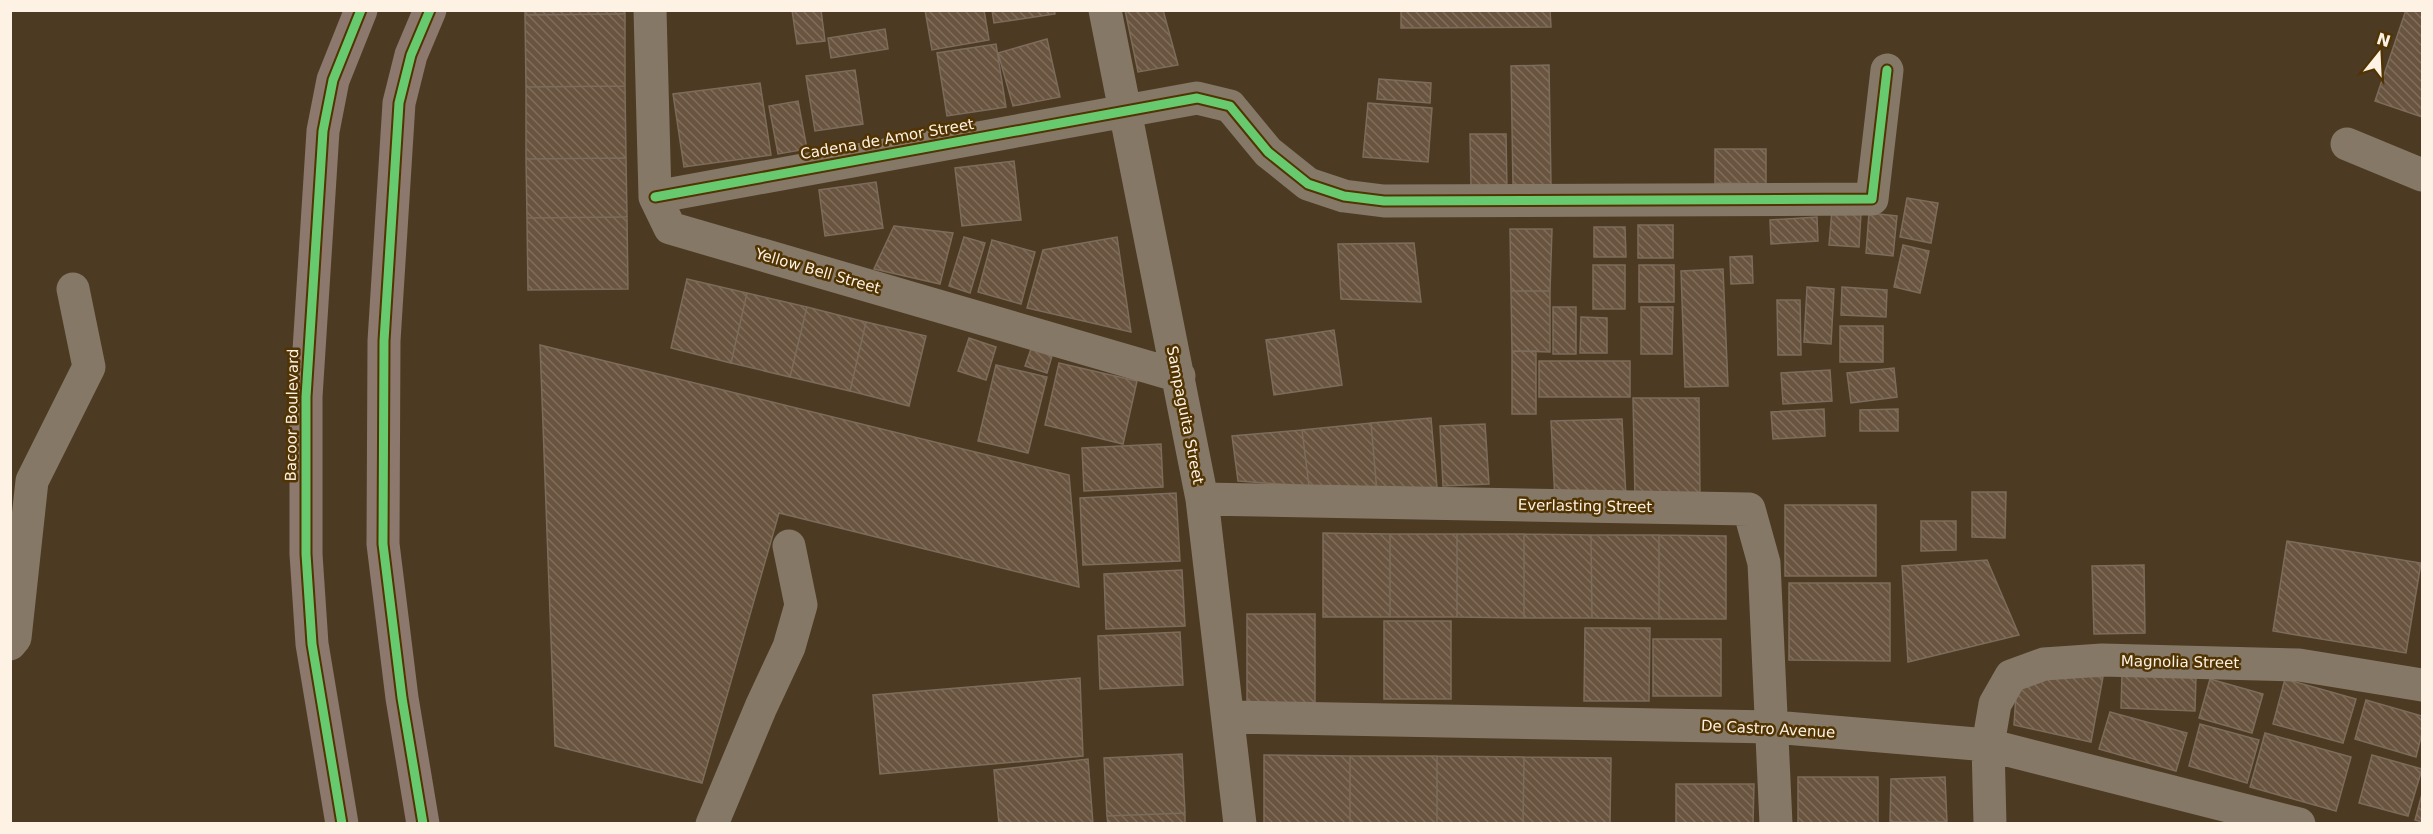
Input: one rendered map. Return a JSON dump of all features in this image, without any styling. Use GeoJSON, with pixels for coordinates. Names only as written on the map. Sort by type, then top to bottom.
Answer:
{"type":"FeatureCollection","features":[{"type":"Feature","properties":{"kind":"main road","name":"Bacoor Boulevard"},"geometry":{"type":"LineString","coordinates":[[342,824],[312,645],[306,554],[306,397],[323,131],[333,80],[361,10]]}},
{"type":"Feature","properties":{"kind":"main road"},"geometry":{"type":"LineString","coordinates":[[423,824],[402,698],[383,544],[384,353],[399,103],[411,55],[430,10]]}},
{"type":"Feature","properties":{"kind":"street","name":"Sampaguita Street"},"geometry":{"type":"LineString","coordinates":[[1105,10],[1202,499],[1240,824]]}},
{"type":"Feature","properties":{"kind":"street","name":"Yellow Bell Street"},"geometry":{"type":"LineString","coordinates":[[651,11],[656,197],[670,228],[1179,376]]}},
{"type":"Feature","properties":{"kind":"street","name":"Cadena de Amor Street"},"geometry":{"type":"LineString","coordinates":[[656,197],[1197,98],[1230,106],[1268,152],[1308,184],[1344,196],[1384,201],[1872,199],[1887,70]]}},
{"type":"Feature","properties":{"kind":"street"},"geometry":{"type":"LineString","coordinates":[[2347,144],[2422,175]]}},
{"type":"Feature","properties":{"kind":"street"},"geometry":{"type":"LineString","coordinates":[[10,644],[15,638],[32,480],[89,367],[73,289]]}},
{"type":"Feature","properties":{"kind":"street","name":"Everlasting Street"},"geometry":{"type":"LineString","coordinates":[[1202,499],[1749,509],[1764,563],[1773,727]]}},
{"type":"Feature","properties":{"kind":"street"},"geometry":{"type":"LineString","coordinates":[[712,824],[789,647],[801,605],[789,546]]}},
{"type":"Feature","properties":{"kind":"street","name":"Magnolia Street"},"geometry":{"type":"LineString","coordinates":[[1990,824],[1988,745],[1995,704],[2011,676],[2044,664],[2102,660],[2299,665],[2422,685]]}},
{"type":"Feature","properties":{"kind":"street","name":"De Castro Avenue"},"geometry":{"type":"LineString","coordinates":[[1228,717],[1773,727],[1988,745],[2299,824]]}},
{"type":"Feature","properties":{"kind":"street"},"geometry":{"type":"LineString","coordinates":[[1773,727],[1776,824]]}},
{"type":"Feature","properties":{"kind":"building"},"geometry":{"type":"Polygon","coordinates":[[[525,10],[624,10],[625,14],[525,15],[525,10]]]}},
{"type":"Feature","properties":{"kind":"building"},"geometry":{"type":"Polygon","coordinates":[[[792,10],[821,10],[825,41],[797,44],[792,10]]]}},
{"type":"Feature","properties":{"kind":"building"},"geometry":{"type":"Polygon","coordinates":[[[925,10],[984,10],[989,40],[932,50],[925,10]]]}},
{"type":"Feature","properties":{"kind":"building"},"geometry":{"type":"Polygon","coordinates":[[[992,10],[1054,10],[1055,14],[994,23],[992,10]]]}},
{"type":"Feature","properties":{"kind":"building"},"geometry":{"type":"Polygon","coordinates":[[[1125,10],[1163,10],[1178,65],[1138,72],[1125,10]]]}},
{"type":"Feature","properties":{"kind":"building"},"geometry":{"type":"Polygon","coordinates":[[[1401,10],[1550,10],[1551,27],[1401,28],[1401,10]]]}},
{"type":"Feature","properties":{"kind":"building"},"geometry":{"type":"Polygon","coordinates":[[[2406,10],[2422,10],[2422,117],[2375,101],[2406,10]]]}},
{"type":"Feature","properties":{"kind":"building"},"geometry":{"type":"Polygon","coordinates":[[[625,14],[625,86],[526,87],[525,15],[625,14]]]}},
{"type":"Feature","properties":{"kind":"building"},"geometry":{"type":"Polygon","coordinates":[[[885,29],[888,49],[831,58],[828,38],[885,29]]]}},
{"type":"Feature","properties":{"kind":"building"},"geometry":{"type":"Polygon","coordinates":[[[1047,39],[1060,97],[1013,106],[998,53],[1047,39]]]}},
{"type":"Feature","properties":{"kind":"building"},"geometry":{"type":"Polygon","coordinates":[[[996,44],[1006,107],[947,116],[937,53],[996,44]]]}},
{"type":"Feature","properties":{"kind":"building"},"geometry":{"type":"Polygon","coordinates":[[[1549,65],[1551,185],[1513,186],[1511,66],[1549,65]]]}},
{"type":"Feature","properties":{"kind":"building"},"geometry":{"type":"Polygon","coordinates":[[[855,70],[863,124],[815,131],[806,76],[855,70]]]}},
{"type":"Feature","properties":{"kind":"building"},"geometry":{"type":"Polygon","coordinates":[[[1379,79],[1431,83],[1430,103],[1377,99],[1379,79]]]}},
{"type":"Feature","properties":{"kind":"building"},"geometry":{"type":"Polygon","coordinates":[[[760,83],[771,155],[684,167],[673,94],[760,83]]]}},
{"type":"Feature","properties":{"kind":"building"},"geometry":{"type":"Polygon","coordinates":[[[625,86],[626,158],[526,159],[526,87],[625,86]]]}},
{"type":"Feature","properties":{"kind":"building"},"geometry":{"type":"Polygon","coordinates":[[[798,101],[807,149],[778,154],[769,106],[798,101]]]}},
{"type":"Feature","properties":{"kind":"building"},"geometry":{"type":"Polygon","coordinates":[[[1368,103],[1432,108],[1428,162],[1363,157],[1368,103]]]}},
{"type":"Feature","properties":{"kind":"building"},"geometry":{"type":"Polygon","coordinates":[[[1470,134],[1506,134],[1507,189],[1471,189],[1470,134]]]}},
{"type":"Feature","properties":{"kind":"building"},"geometry":{"type":"Polygon","coordinates":[[[1715,149],[1766,149],[1766,184],[1715,183],[1715,149]]]}},
{"type":"Feature","properties":{"kind":"building"},"geometry":{"type":"Polygon","coordinates":[[[626,158],[627,217],[527,218],[526,159],[626,158]]]}},
{"type":"Feature","properties":{"kind":"building"},"geometry":{"type":"Polygon","coordinates":[[[1014,161],[1021,220],[962,226],[955,168],[1014,161]]]}},
{"type":"Feature","properties":{"kind":"building"},"geometry":{"type":"Polygon","coordinates":[[[876,182],[883,228],[825,236],[819,190],[876,182]]]}},
{"type":"Feature","properties":{"kind":"building"},"geometry":{"type":"Polygon","coordinates":[[[1907,198],[1938,203],[1931,243],[1900,237],[1907,198]]]}},
{"type":"Feature","properties":{"kind":"building"},"geometry":{"type":"Polygon","coordinates":[[[1832,210],[1861,213],[1859,247],[1829,245],[1832,210]]]}},
{"type":"Feature","properties":{"kind":"building"},"geometry":{"type":"Polygon","coordinates":[[[1869,213],[1897,216],[1893,256],[1866,253],[1869,213]]]}},
{"type":"Feature","properties":{"kind":"building"},"geometry":{"type":"Polygon","coordinates":[[[627,217],[628,289],[528,290],[527,218],[627,217]]]}},
{"type":"Feature","properties":{"kind":"building"},"geometry":{"type":"Polygon","coordinates":[[[1817,217],[1818,241],[1771,244],[1770,220],[1817,217]]]}},
{"type":"Feature","properties":{"kind":"building"},"geometry":{"type":"Polygon","coordinates":[[[1638,225],[1673,225],[1673,258],[1638,258],[1638,225]]]}},
{"type":"Feature","properties":{"kind":"building"},"geometry":{"type":"Polygon","coordinates":[[[894,226],[953,233],[940,284],[874,269],[894,226]]]}},
{"type":"Feature","properties":{"kind":"building"},"geometry":{"type":"Polygon","coordinates":[[[1594,227],[1625,227],[1626,257],[1594,257],[1594,227]]]}},
{"type":"Feature","properties":{"kind":"building"},"geometry":{"type":"Polygon","coordinates":[[[1510,229],[1552,229],[1550,291],[1511,291],[1510,229]]]}},
{"type":"Feature","properties":{"kind":"building"},"geometry":{"type":"Polygon","coordinates":[[[964,237],[985,243],[970,293],[949,286],[964,237]]]}},
{"type":"Feature","properties":{"kind":"building"},"geometry":{"type":"Polygon","coordinates":[[[1117,237],[1131,332],[1027,308],[1043,250],[1117,237]]]}},
{"type":"Feature","properties":{"kind":"building"},"geometry":{"type":"Polygon","coordinates":[[[992,240],[1035,252],[1021,304],[978,292],[992,240]]]}},
{"type":"Feature","properties":{"kind":"building"},"geometry":{"type":"Polygon","coordinates":[[[1414,243],[1421,302],[1341,299],[1338,244],[1414,243]]]}},
{"type":"Feature","properties":{"kind":"building"},"geometry":{"type":"Polygon","coordinates":[[[1903,245],[1929,251],[1920,293],[1894,287],[1903,245]]]}},
{"type":"Feature","properties":{"kind":"building"},"geometry":{"type":"Polygon","coordinates":[[[1752,256],[1753,283],[1731,284],[1730,257],[1752,256]]]}},
{"type":"Feature","properties":{"kind":"building"},"geometry":{"type":"Polygon","coordinates":[[[1593,265],[1625,265],[1625,309],[1593,309],[1593,265]]]}},
{"type":"Feature","properties":{"kind":"building"},"geometry":{"type":"Polygon","coordinates":[[[1639,265],[1674,265],[1674,302],[1639,302],[1639,265]]]}},
{"type":"Feature","properties":{"kind":"building"},"geometry":{"type":"Polygon","coordinates":[[[1723,269],[1728,386],[1685,387],[1681,271],[1723,269]]]}},
{"type":"Feature","properties":{"kind":"building"},"geometry":{"type":"Polygon","coordinates":[[[687,279],[747,293],[731,363],[671,348],[687,279]]]}},
{"type":"Feature","properties":{"kind":"building"},"geometry":{"type":"Polygon","coordinates":[[[1807,287],[1834,289],[1831,344],[1804,342],[1807,287]]]}},
{"type":"Feature","properties":{"kind":"building"},"geometry":{"type":"Polygon","coordinates":[[[1842,287],[1887,290],[1886,317],[1841,315],[1842,287]]]}},
{"type":"Feature","properties":{"kind":"building"},"geometry":{"type":"Polygon","coordinates":[[[1511,291],[1550,291],[1550,352],[1512,351],[1511,291]]]}},
{"type":"Feature","properties":{"kind":"building"},"geometry":{"type":"Polygon","coordinates":[[[747,293],[807,307],[790,377],[731,363],[747,293]]]}},
{"type":"Feature","properties":{"kind":"building"},"geometry":{"type":"Polygon","coordinates":[[[1777,300],[1800,300],[1801,355],[1778,355],[1777,300]]]}},
{"type":"Feature","properties":{"kind":"building"},"geometry":{"type":"Polygon","coordinates":[[[807,307],[866,322],[850,391],[790,377],[807,307]]]}},
{"type":"Feature","properties":{"kind":"building"},"geometry":{"type":"Polygon","coordinates":[[[1553,307],[1576,307],[1576,354],[1553,354],[1553,307]]]}},
{"type":"Feature","properties":{"kind":"building"},"geometry":{"type":"Polygon","coordinates":[[[1641,307],[1673,307],[1672,354],[1641,354],[1641,307]]]}},
{"type":"Feature","properties":{"kind":"building"},"geometry":{"type":"Polygon","coordinates":[[[1581,317],[1607,318],[1607,353],[1580,353],[1581,317]]]}},
{"type":"Feature","properties":{"kind":"building"},"geometry":{"type":"Polygon","coordinates":[[[866,322],[926,336],[909,406],[850,391],[866,322]]]}},
{"type":"Feature","properties":{"kind":"building"},"geometry":{"type":"Polygon","coordinates":[[[1840,326],[1883,326],[1883,362],[1840,362],[1840,326]]]}},
{"type":"Feature","properties":{"kind":"building"},"geometry":{"type":"Polygon","coordinates":[[[1334,330],[1342,385],[1274,395],[1266,340],[1334,330]]]}},
{"type":"Feature","properties":{"kind":"building"},"geometry":{"type":"Polygon","coordinates":[[[969,338],[996,347],[986,380],[958,371],[969,338]]]}},
{"type":"Feature","properties":{"kind":"building"},"geometry":{"type":"Polygon","coordinates":[[[540,345],[1069,475],[1079,587],[779,513],[702,783],[555,746],[540,345]]]}},
{"type":"Feature","properties":{"kind":"building"},"geometry":{"type":"Polygon","coordinates":[[[1031,349],[1052,356],[1047,373],[1025,366],[1031,349]]]}},
{"type":"Feature","properties":{"kind":"building"},"geometry":{"type":"Polygon","coordinates":[[[1512,351],[1536,351],[1536,414],[1512,414],[1512,351]]]}},
{"type":"Feature","properties":{"kind":"building"},"geometry":{"type":"Polygon","coordinates":[[[1539,361],[1630,361],[1630,397],[1539,397],[1539,361]]]}},
{"type":"Feature","properties":{"kind":"building"},"geometry":{"type":"Polygon","coordinates":[[[1059,363],[1137,381],[1123,444],[1045,425],[1059,363]]]}},
{"type":"Feature","properties":{"kind":"building"},"geometry":{"type":"Polygon","coordinates":[[[996,365],[1047,377],[1028,453],[978,441],[996,365]]]}},
{"type":"Feature","properties":{"kind":"building"},"geometry":{"type":"Polygon","coordinates":[[[1894,368],[1897,397],[1851,403],[1847,373],[1894,368]]]}},
{"type":"Feature","properties":{"kind":"building"},"geometry":{"type":"Polygon","coordinates":[[[1830,370],[1832,401],[1783,404],[1781,373],[1830,370]]]}},
{"type":"Feature","properties":{"kind":"building"},"geometry":{"type":"Polygon","coordinates":[[[1633,398],[1699,398],[1700,496],[1635,497],[1633,398]]]}},
{"type":"Feature","properties":{"kind":"building"},"geometry":{"type":"Polygon","coordinates":[[[1824,409],[1825,436],[1773,439],[1771,412],[1824,409]]]}},
{"type":"Feature","properties":{"kind":"building"},"geometry":{"type":"Polygon","coordinates":[[[1898,409],[1898,431],[1860,431],[1860,410],[1898,409]]]}},
{"type":"Feature","properties":{"kind":"building"},"geometry":{"type":"Polygon","coordinates":[[[1431,418],[1437,487],[1377,492],[1371,423],[1431,418]]]}},
{"type":"Feature","properties":{"kind":"building"},"geometry":{"type":"Polygon","coordinates":[[[1622,419],[1626,498],[1555,501],[1551,421],[1622,419]]]}},
{"type":"Feature","properties":{"kind":"building"},"geometry":{"type":"Polygon","coordinates":[[[1371,423],[1377,492],[1309,486],[1302,430],[1371,423]]]}},
{"type":"Feature","properties":{"kind":"building"},"geometry":{"type":"Polygon","coordinates":[[[1485,424],[1489,484],[1443,486],[1440,426],[1485,424]]]}},
{"type":"Feature","properties":{"kind":"building"},"geometry":{"type":"Polygon","coordinates":[[[1302,430],[1309,486],[1238,481],[1232,436],[1302,430]]]}},
{"type":"Feature","properties":{"kind":"building"},"geometry":{"type":"Polygon","coordinates":[[[1161,444],[1163,487],[1084,491],[1082,448],[1161,444]]]}},
{"type":"Feature","properties":{"kind":"building"},"geometry":{"type":"Polygon","coordinates":[[[1972,492],[2006,492],[2005,538],[1972,537],[1972,492]]]}},
{"type":"Feature","properties":{"kind":"building"},"geometry":{"type":"Polygon","coordinates":[[[1176,493],[1180,561],[1083,565],[1080,498],[1176,493]]]}},
{"type":"Feature","properties":{"kind":"building"},"geometry":{"type":"Polygon","coordinates":[[[1785,505],[1876,505],[1876,576],[1785,576],[1785,505]]]}},
{"type":"Feature","properties":{"kind":"building"},"geometry":{"type":"Polygon","coordinates":[[[1921,521],[1956,521],[1956,550],[1921,551],[1921,521]]]}},
{"type":"Feature","properties":{"kind":"building"},"geometry":{"type":"Polygon","coordinates":[[[1323,533],[1390,534],[1390,617],[1323,617],[1323,533]]]}},
{"type":"Feature","properties":{"kind":"building"},"geometry":{"type":"Polygon","coordinates":[[[1390,534],[1457,534],[1457,617],[1390,617],[1390,534]]]}},
{"type":"Feature","properties":{"kind":"building"},"geometry":{"type":"Polygon","coordinates":[[[1457,534],[1524,534],[1524,618],[1457,617],[1457,534]]]}},
{"type":"Feature","properties":{"kind":"building"},"geometry":{"type":"Polygon","coordinates":[[[1524,534],[1591,535],[1592,618],[1524,618],[1524,534]]]}},
{"type":"Feature","properties":{"kind":"building"},"geometry":{"type":"Polygon","coordinates":[[[1591,535],[1659,535],[1659,619],[1592,618],[1591,535]]]}},
{"type":"Feature","properties":{"kind":"building"},"geometry":{"type":"Polygon","coordinates":[[[1659,535],[1726,536],[1726,619],[1659,619],[1659,535]]]}},
{"type":"Feature","properties":{"kind":"building"},"geometry":{"type":"Polygon","coordinates":[[[2287,541],[2421,563],[2406,653],[2273,631],[2287,541]]]}},
{"type":"Feature","properties":{"kind":"building"},"geometry":{"type":"Polygon","coordinates":[[[1987,560],[2019,635],[1908,662],[1902,566],[1987,560]]]}},
{"type":"Feature","properties":{"kind":"building"},"geometry":{"type":"Polygon","coordinates":[[[2144,565],[2145,633],[2094,634],[2092,566],[2144,565]]]}},
{"type":"Feature","properties":{"kind":"building"},"geometry":{"type":"Polygon","coordinates":[[[1182,570],[1185,626],[1106,629],[1104,574],[1182,570]]]}},
{"type":"Feature","properties":{"kind":"building"},"geometry":{"type":"Polygon","coordinates":[[[1789,583],[1890,583],[1890,661],[1789,660],[1789,583]]]}},
{"type":"Feature","properties":{"kind":"building"},"geometry":{"type":"Polygon","coordinates":[[[1247,614],[1315,614],[1315,705],[1247,704],[1247,614]]]}},
{"type":"Feature","properties":{"kind":"building"},"geometry":{"type":"Polygon","coordinates":[[[1384,621],[1451,621],[1451,699],[1384,699],[1384,621]]]}},
{"type":"Feature","properties":{"kind":"building"},"geometry":{"type":"Polygon","coordinates":[[[1585,628],[1650,628],[1649,701],[1584,701],[1585,628]]]}},
{"type":"Feature","properties":{"kind":"building"},"geometry":{"type":"Polygon","coordinates":[[[1180,632],[1183,685],[1100,689],[1098,636],[1180,632]]]}},
{"type":"Feature","properties":{"kind":"building"},"geometry":{"type":"Polygon","coordinates":[[[1653,639],[1721,639],[1721,696],[1653,696],[1653,639]]]}},
{"type":"Feature","properties":{"kind":"building"},"geometry":{"type":"Polygon","coordinates":[[[2122,674],[2196,676],[2195,711],[2121,708],[2122,674]]]}},
{"type":"Feature","properties":{"kind":"building"},"geometry":{"type":"Polygon","coordinates":[[[2063,675],[2103,677],[2091,742],[2014,725],[2017,679],[2063,675]]]}},
{"type":"Feature","properties":{"kind":"building"},"geometry":{"type":"Polygon","coordinates":[[[1080,678],[1083,756],[880,774],[873,695],[1080,678]]]}},
{"type":"Feature","properties":{"kind":"building"},"geometry":{"type":"Polygon","coordinates":[[[2210,679],[2263,694],[2252,733],[2199,718],[2210,679]]]}},
{"type":"Feature","properties":{"kind":"building"},"geometry":{"type":"Polygon","coordinates":[[[2285,679],[2356,699],[2343,743],[2273,724],[2285,679]]]}},
{"type":"Feature","properties":{"kind":"building"},"geometry":{"type":"Polygon","coordinates":[[[2366,700],[2422,716],[2422,733],[2416,757],[2355,739],[2366,700]]]}},
{"type":"Feature","properties":{"kind":"building"},"geometry":{"type":"Polygon","coordinates":[[[2110,712],[2187,733],[2176,771],[2099,749],[2110,712]]]}},
{"type":"Feature","properties":{"kind":"building"},"geometry":{"type":"Polygon","coordinates":[[[2200,724],[2259,740],[2247,783],[2189,766],[2200,724]]]}},
{"type":"Feature","properties":{"kind":"building"},"geometry":{"type":"Polygon","coordinates":[[[2265,733],[2351,757],[2336,811],[2250,787],[2265,733]]]}},
{"type":"Feature","properties":{"kind":"building"},"geometry":{"type":"Polygon","coordinates":[[[1182,754],[1185,813],[1107,816],[1104,758],[1182,754]]]}},
{"type":"Feature","properties":{"kind":"building"},"geometry":{"type":"Polygon","coordinates":[[[1264,755],[1350,756],[1350,824],[1264,824],[1264,755]]]}},
{"type":"Feature","properties":{"kind":"building"},"geometry":{"type":"Polygon","coordinates":[[[2372,755],[2422,769],[2408,816],[2359,803],[2372,755]]]}},
{"type":"Feature","properties":{"kind":"building"},"geometry":{"type":"Polygon","coordinates":[[[1350,756],[1437,756],[1437,824],[1350,824],[1350,756]]]}},
{"type":"Feature","properties":{"kind":"building"},"geometry":{"type":"Polygon","coordinates":[[[1437,756],[1524,757],[1523,824],[1437,824],[1437,756]]]}},
{"type":"Feature","properties":{"kind":"building"},"geometry":{"type":"Polygon","coordinates":[[[1524,757],[1611,758],[1610,824],[1523,824],[1524,757]]]}},
{"type":"Feature","properties":{"kind":"building"},"geometry":{"type":"Polygon","coordinates":[[[1088,759],[1093,824],[999,824],[994,770],[1088,759]]]}},
{"type":"Feature","properties":{"kind":"building"},"geometry":{"type":"Polygon","coordinates":[[[1798,777],[1878,777],[1878,824],[1798,824],[1798,777]]]}},
{"type":"Feature","properties":{"kind":"building"},"geometry":{"type":"Polygon","coordinates":[[[1945,777],[1947,822],[1890,822],[1891,779],[1945,777]]]}},
{"type":"Feature","properties":{"kind":"building"},"geometry":{"type":"Polygon","coordinates":[[[1676,784],[1754,784],[1753,824],[1676,824],[1676,784]]]}},
{"type":"Feature","properties":{"kind":"building"},"geometry":{"type":"Polygon","coordinates":[[[2422,794],[2422,822],[2415,820],[2422,794]]]}},
{"type":"Feature","properties":{"kind":"building"},"geometry":{"type":"Polygon","coordinates":[[[1185,813],[1185,824],[1108,824],[1107,816],[1185,813]]]}},
{"type":"Feature","properties":{"kind":"cycle path"},"geometry":{"type":"LineString","coordinates":[[342,824],[312,644],[306,554],[306,397],[323,131],[333,80],[361,10]]}},
{"type":"Feature","properties":{"kind":"cycle path"},"geometry":{"type":"LineString","coordinates":[[423,824],[402,698],[383,544],[384,341],[399,103],[411,55],[430,10]]}},
{"type":"Feature","properties":{"kind":"cycle path"},"geometry":{"type":"LineString","coordinates":[[655,197],[1197,98],[1230,106],[1268,152],[1308,184],[1344,196],[1384,201],[1872,199],[1887,70]]}}]}
